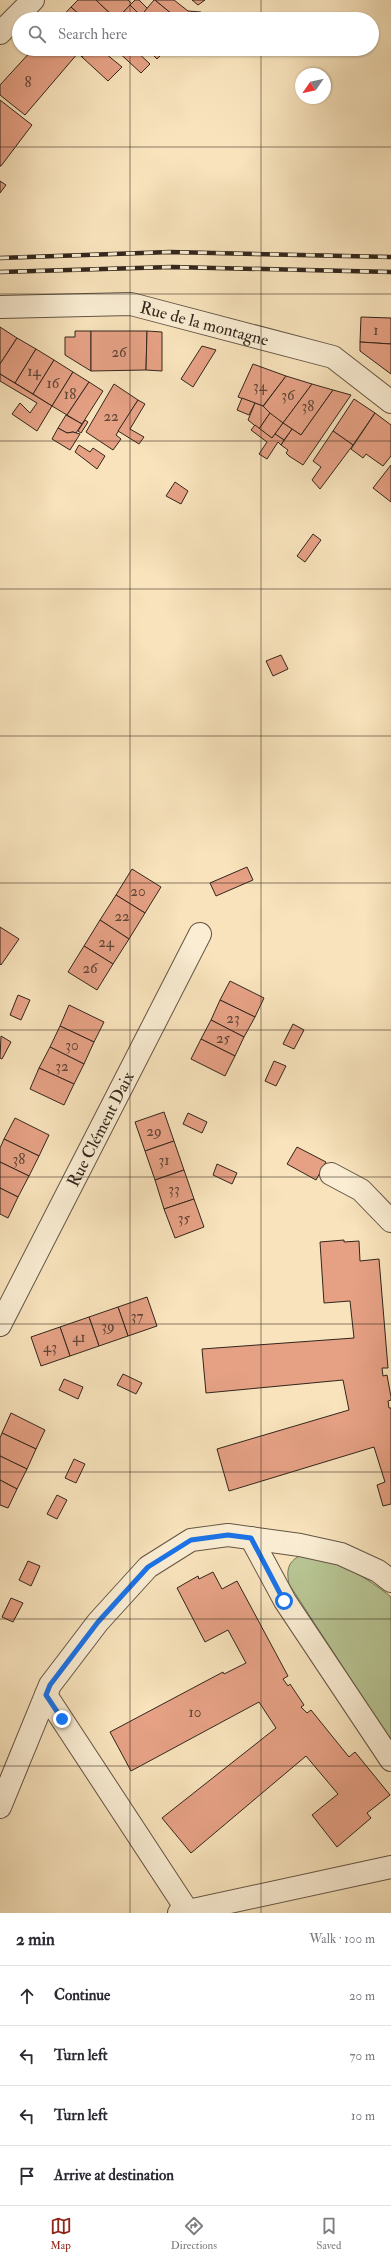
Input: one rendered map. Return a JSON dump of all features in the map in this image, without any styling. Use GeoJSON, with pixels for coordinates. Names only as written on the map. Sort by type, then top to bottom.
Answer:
{"type":"FeatureCollection","features":[{"type":"Feature","properties":{"kind":"street"},"geometry":{"type":"LineString","coordinates":[[21,12],[33,0]]}},
{"type":"Feature","properties":{"kind":"street"},"geometry":{"type":"LineString","coordinates":[[0,33],[12,21]]}},
{"type":"Feature","properties":{"kind":"street","name":"Rue de la montagne"},"geometry":{"type":"LineString","coordinates":[[0,307],[131,304],[333,358],[391,402]]}},
{"type":"Feature","properties":{"kind":"street","name":"Rue Clément Daix"},"geometry":{"type":"LineString","coordinates":[[0,1325],[200,934]]}},
{"type":"Feature","properties":{"kind":"street"},"geometry":{"type":"LineString","coordinates":[[331,1174],[361,1190],[391,1221]]}},
{"type":"Feature","properties":{"kind":"street"},"geometry":{"type":"LineString","coordinates":[[0,1807],[50,1685],[98,1622],[148,1567],[191,1540],[228,1535],[300,1545],[341,1554],[378,1571],[391,1581]]}},
{"type":"Feature","properties":{"kind":"street"},"geometry":{"type":"LineString","coordinates":[[251,1538],[284,1601],[391,1760]]}},
{"type":"Feature","properties":{"kind":"street"},"geometry":{"type":"LineString","coordinates":[[46,1695],[186,1912],[391,1867]]}},
{"type":"Feature","properties":{"kind":"green space"},"geometry":{"type":"Polygon","coordinates":[[[303,1554],[315,1556],[338,1564],[371,1582],[391,1597],[391,1741],[289,1584],[289,1566],[294,1560],[303,1554]]]}},
{"type":"Feature","properties":{"kind":"building"},"geometry":{"type":"Polygon","coordinates":[[[78,0],[96,0],[109,12],[76,12],[71,7],[78,0]]]}},
{"type":"Feature","properties":{"kind":"building"},"geometry":{"type":"Polygon","coordinates":[[[96,0],[128,0],[132,4],[123,12],[109,12],[96,0]]]}},
{"type":"Feature","properties":{"kind":"building"},"geometry":{"type":"Polygon","coordinates":[[[135,0],[139,0],[148,9],[145,12],[137,12],[130,5],[135,0]]]}},
{"type":"Feature","properties":{"kind":"building"},"geometry":{"type":"Polygon","coordinates":[[[155,0],[170,12],[144,12],[155,0]]]}},
{"type":"Feature","properties":{"kind":"building"},"geometry":{"type":"Polygon","coordinates":[[[155,0],[174,0],[188,11],[201,12],[170,12],[155,0]]]}},
{"type":"Feature","properties":{"kind":"building"},"geometry":{"type":"Polygon","coordinates":[[[192,0],[205,0],[198,5],[192,0]]]}},
{"type":"Feature","properties":{"kind":"building"},"geometry":{"type":"Polygon","coordinates":[[[130,5],[137,12],[124,12],[130,5]]]}},
{"type":"Feature","properties":{"kind":"building"},"geometry":{"type":"Polygon","coordinates":[[[71,7],[76,12],[66,12],[71,7]]]}},
{"type":"Feature","properties":{"kind":"building"},"geometry":{"type":"Polygon","coordinates":[[[27,56],[75,56],[25,115],[0,95],[0,85],[27,56]]]}},
{"type":"Feature","properties":{"kind":"building"},"geometry":{"type":"Polygon","coordinates":[[[109,56],[122,67],[108,81],[82,57],[109,56]]]}},
{"type":"Feature","properties":{"kind":"building"},"geometry":{"type":"Polygon","coordinates":[[[123,56],[141,56],[150,64],[141,73],[123,56]]]}},
{"type":"Feature","properties":{"kind":"building"},"geometry":{"type":"Polygon","coordinates":[[[0,100],[32,125],[1,166],[0,166],[0,100]]]}},
{"type":"Feature","properties":{"kind":"building"},"geometry":{"type":"Polygon","coordinates":[[[0,181],[6,185],[0,193],[0,181]]]}},
{"type":"Feature","properties":{"kind":"building"},"geometry":{"type":"Polygon","coordinates":[[[361,317],[391,318],[391,344],[360,342],[361,317]]]}},
{"type":"Feature","properties":{"kind":"building"},"geometry":{"type":"Polygon","coordinates":[[[0,327],[17,338],[0,364],[0,327]]]}},
{"type":"Feature","properties":{"kind":"building"},"geometry":{"type":"Polygon","coordinates":[[[75,331],[91,331],[91,371],[65,355],[65,337],[75,337],[75,331]]]}},
{"type":"Feature","properties":{"kind":"building"},"geometry":{"type":"Polygon","coordinates":[[[91,331],[147,331],[146,370],[91,371],[91,331]]]}},
{"type":"Feature","properties":{"kind":"building"},"geometry":{"type":"Polygon","coordinates":[[[147,331],[162,332],[162,371],[146,370],[147,331]]]}},
{"type":"Feature","properties":{"kind":"building"},"geometry":{"type":"Polygon","coordinates":[[[17,338],[36,349],[15,383],[0,374],[0,364],[17,338]]]}},
{"type":"Feature","properties":{"kind":"building"},"geometry":{"type":"Polygon","coordinates":[[[360,342],[391,344],[391,374],[360,351],[360,342]]]}},
{"type":"Feature","properties":{"kind":"building"},"geometry":{"type":"Polygon","coordinates":[[[202,346],[216,350],[193,387],[181,379],[202,346]]]}},
{"type":"Feature","properties":{"kind":"building"},"geometry":{"type":"Polygon","coordinates":[[[36,349],[54,360],[33,394],[15,383],[36,349]]]}},
{"type":"Feature","properties":{"kind":"building"},"geometry":{"type":"Polygon","coordinates":[[[54,360],[73,372],[52,406],[33,394],[54,360]]]}},
{"type":"Feature","properties":{"kind":"building"},"geometry":{"type":"Polygon","coordinates":[[[253,364],[286,376],[263,406],[238,397],[253,364]]]}},
{"type":"Feature","properties":{"kind":"building"},"geometry":{"type":"Polygon","coordinates":[[[73,372],[89,382],[67,415],[52,406],[73,372]]]}},
{"type":"Feature","properties":{"kind":"building"},"geometry":{"type":"Polygon","coordinates":[[[0,374],[52,406],[37,431],[12,414],[20,403],[30,413],[37,403],[0,381],[0,374]]]}},
{"type":"Feature","properties":{"kind":"building"},"geometry":{"type":"Polygon","coordinates":[[[286,376],[312,384],[283,423],[262,408],[286,376]]]}},
{"type":"Feature","properties":{"kind":"building"},"geometry":{"type":"Polygon","coordinates":[[[89,382],[103,391],[82,424],[67,415],[89,382]]]}},
{"type":"Feature","properties":{"kind":"building"},"geometry":{"type":"Polygon","coordinates":[[[114,384],[138,400],[116,435],[121,439],[113,450],[86,432],[114,384]]]}},
{"type":"Feature","properties":{"kind":"building"},"geometry":{"type":"Polygon","coordinates":[[[312,384],[333,390],[301,435],[283,423],[312,384]]]}},
{"type":"Feature","properties":{"kind":"building"},"geometry":{"type":"Polygon","coordinates":[[[333,390],[351,395],[303,465],[289,456],[286,453],[288,450],[281,445],[292,429],[301,435],[333,390]]]}},
{"type":"Feature","properties":{"kind":"building"},"geometry":{"type":"Polygon","coordinates":[[[242,398],[255,403],[249,415],[237,410],[242,398]]]}},
{"type":"Feature","properties":{"kind":"building"},"geometry":{"type":"Polygon","coordinates":[[[354,399],[375,413],[353,445],[333,431],[354,399]]]}},
{"type":"Feature","properties":{"kind":"building"},"geometry":{"type":"Polygon","coordinates":[[[138,400],[145,404],[130,429],[144,437],[139,444],[118,431],[138,400]]]}},
{"type":"Feature","properties":{"kind":"building"},"geometry":{"type":"Polygon","coordinates":[[[255,403],[263,406],[270,413],[259,429],[248,420],[255,403]]]}},
{"type":"Feature","properties":{"kind":"building"},"geometry":{"type":"Polygon","coordinates":[[[270,413],[283,423],[272,438],[259,429],[270,413]]]}},
{"type":"Feature","properties":{"kind":"building"},"geometry":{"type":"Polygon","coordinates":[[[375,413],[391,425],[391,456],[383,466],[366,454],[363,458],[351,449],[375,413]]]}},
{"type":"Feature","properties":{"kind":"building"},"geometry":{"type":"Polygon","coordinates":[[[66,415],[82,424],[76,433],[67,433],[58,428],[66,415]]]}},
{"type":"Feature","properties":{"kind":"building"},"geometry":{"type":"Polygon","coordinates":[[[85,420],[88,422],[81,433],[78,431],[85,420]]]}},
{"type":"Feature","properties":{"kind":"building"},"geometry":{"type":"Polygon","coordinates":[[[283,423],[292,429],[284,440],[275,434],[283,423]]]}},
{"type":"Feature","properties":{"kind":"building"},"geometry":{"type":"Polygon","coordinates":[[[255,425],[272,438],[275,434],[284,440],[281,445],[278,442],[267,459],[259,454],[267,442],[251,430],[255,425]]]}},
{"type":"Feature","properties":{"kind":"building"},"geometry":{"type":"Polygon","coordinates":[[[58,428],[67,433],[73,432],[80,434],[70,450],[52,439],[58,428]]]}},
{"type":"Feature","properties":{"kind":"building"},"geometry":{"type":"Polygon","coordinates":[[[333,431],[353,445],[320,489],[312,480],[321,467],[313,461],[333,431]]]}},
{"type":"Feature","properties":{"kind":"building"},"geometry":{"type":"Polygon","coordinates":[[[79,445],[90,452],[93,448],[105,456],[97,469],[75,452],[79,445]]]}},
{"type":"Feature","properties":{"kind":"building"},"geometry":{"type":"Polygon","coordinates":[[[391,465],[391,502],[373,488],[391,465]]]}},
{"type":"Feature","properties":{"kind":"building"},"geometry":{"type":"Polygon","coordinates":[[[175,482],[188,491],[181,504],[166,496],[175,482]]]}},
{"type":"Feature","properties":{"kind":"building"},"geometry":{"type":"Polygon","coordinates":[[[313,534],[321,540],[305,562],[297,556],[313,534]]]}},
{"type":"Feature","properties":{"kind":"building"},"geometry":{"type":"Polygon","coordinates":[[[281,655],[288,669],[273,676],[266,661],[281,655]]]}},
{"type":"Feature","properties":{"kind":"building"},"geometry":{"type":"Polygon","coordinates":[[[247,867],[253,880],[216,896],[210,883],[247,867]]]}},
{"type":"Feature","properties":{"kind":"building"},"geometry":{"type":"Polygon","coordinates":[[[132,869],[161,887],[145,913],[116,895],[132,869]]]}},
{"type":"Feature","properties":{"kind":"building"},"geometry":{"type":"Polygon","coordinates":[[[116,895],[145,913],[129,939],[100,920],[116,895]]]}},
{"type":"Feature","properties":{"kind":"building"},"geometry":{"type":"Polygon","coordinates":[[[100,920],[129,939],[113,964],[84,946],[100,920]]]}},
{"type":"Feature","properties":{"kind":"building"},"geometry":{"type":"Polygon","coordinates":[[[0,927],[19,939],[1,965],[0,964],[0,927]]]}},
{"type":"Feature","properties":{"kind":"building"},"geometry":{"type":"Polygon","coordinates":[[[84,946],[113,964],[97,990],[68,972],[84,946]]]}},
{"type":"Feature","properties":{"kind":"building"},"geometry":{"type":"Polygon","coordinates":[[[230,981],[264,998],[255,1017],[220,1000],[230,981]]]}},
{"type":"Feature","properties":{"kind":"building"},"geometry":{"type":"Polygon","coordinates":[[[18,995],[30,1000],[21,1020],[10,1015],[18,995]]]}},
{"type":"Feature","properties":{"kind":"building"},"geometry":{"type":"Polygon","coordinates":[[[220,1000],[255,1017],[244,1037],[211,1020],[220,1000]]]}},
{"type":"Feature","properties":{"kind":"building"},"geometry":{"type":"Polygon","coordinates":[[[69,1005],[104,1022],[94,1042],[60,1026],[69,1005]]]}},
{"type":"Feature","properties":{"kind":"building"},"geometry":{"type":"Polygon","coordinates":[[[211,1020],[244,1037],[235,1056],[201,1039],[211,1020]]]}},
{"type":"Feature","properties":{"kind":"building"},"geometry":{"type":"Polygon","coordinates":[[[293,1024],[304,1030],[294,1049],[283,1044],[293,1024]]]}},
{"type":"Feature","properties":{"kind":"building"},"geometry":{"type":"Polygon","coordinates":[[[60,1026],[94,1042],[84,1064],[50,1047],[60,1026]]]}},
{"type":"Feature","properties":{"kind":"building"},"geometry":{"type":"Polygon","coordinates":[[[1,1036],[11,1042],[2,1059],[0,1058],[1,1036]]]}},
{"type":"Feature","properties":{"kind":"building"},"geometry":{"type":"Polygon","coordinates":[[[201,1039],[235,1056],[225,1076],[191,1059],[201,1039]]]}},
{"type":"Feature","properties":{"kind":"building"},"geometry":{"type":"Polygon","coordinates":[[[50,1047],[84,1064],[74,1084],[39,1068],[50,1047]]]}},
{"type":"Feature","properties":{"kind":"building"},"geometry":{"type":"Polygon","coordinates":[[[274,1061],[286,1066],[276,1086],[265,1081],[274,1061]]]}},
{"type":"Feature","properties":{"kind":"building"},"geometry":{"type":"Polygon","coordinates":[[[39,1068],[74,1084],[64,1105],[30,1089],[39,1068]]]}},
{"type":"Feature","properties":{"kind":"building"},"geometry":{"type":"Polygon","coordinates":[[[164,1112],[174,1141],[145,1151],[135,1122],[164,1112]]]}},
{"type":"Feature","properties":{"kind":"building"},"geometry":{"type":"Polygon","coordinates":[[[188,1113],[207,1122],[202,1133],[183,1124],[188,1113]]]}},
{"type":"Feature","properties":{"kind":"building"},"geometry":{"type":"Polygon","coordinates":[[[15,1118],[49,1135],[39,1156],[4,1139],[15,1118]]]}},
{"type":"Feature","properties":{"kind":"building"},"geometry":{"type":"Polygon","coordinates":[[[4,1139],[39,1156],[29,1176],[0,1162],[0,1148],[4,1139]]]}},
{"type":"Feature","properties":{"kind":"building"},"geometry":{"type":"Polygon","coordinates":[[[174,1141],[184,1170],[155,1180],[145,1151],[174,1141]]]}},
{"type":"Feature","properties":{"kind":"building"},"geometry":{"type":"Polygon","coordinates":[[[297,1147],[326,1162],[316,1180],[287,1164],[297,1147]]]}},
{"type":"Feature","properties":{"kind":"building"},"geometry":{"type":"Polygon","coordinates":[[[0,1162],[29,1176],[18,1197],[0,1188],[0,1162]]]}},
{"type":"Feature","properties":{"kind":"building"},"geometry":{"type":"Polygon","coordinates":[[[217,1164],[237,1173],[232,1184],[213,1175],[217,1164]]]}},
{"type":"Feature","properties":{"kind":"building"},"geometry":{"type":"Polygon","coordinates":[[[184,1170],[194,1199],[164,1209],[155,1180],[184,1170]]]}},
{"type":"Feature","properties":{"kind":"building"},"geometry":{"type":"Polygon","coordinates":[[[0,1188],[18,1197],[8,1218],[0,1214],[0,1188]]]}},
{"type":"Feature","properties":{"kind":"building"},"geometry":{"type":"Polygon","coordinates":[[[194,1199],[204,1227],[175,1238],[164,1209],[194,1199]]]}},
{"type":"Feature","properties":{"kind":"building"},"geometry":{"type":"Polygon","coordinates":[[[344,1240],[344,1242],[359,1241],[360,1261],[379,1259],[388,1368],[382,1368],[383,1376],[387,1375],[391,1397],[391,1400],[388,1401],[389,1408],[391,1408],[391,1504],[383,1506],[377,1485],[385,1482],[374,1447],[229,1491],[217,1449],[349,1410],[343,1380],[206,1393],[202,1349],[354,1338],[350,1301],[324,1303],[320,1242],[344,1240]]]}},
{"type":"Feature","properties":{"kind":"building"},"geometry":{"type":"Polygon","coordinates":[[[147,1297],[157,1326],[128,1336],[118,1307],[147,1297]]]}},
{"type":"Feature","properties":{"kind":"building"},"geometry":{"type":"Polygon","coordinates":[[[118,1307],[128,1336],[99,1346],[89,1317],[118,1307]]]}},
{"type":"Feature","properties":{"kind":"building"},"geometry":{"type":"Polygon","coordinates":[[[89,1317],[99,1346],[70,1356],[60,1327],[89,1317]]]}},
{"type":"Feature","properties":{"kind":"building"},"geometry":{"type":"Polygon","coordinates":[[[60,1327],[70,1356],[41,1366],[31,1337],[60,1327]]]}},
{"type":"Feature","properties":{"kind":"building"},"geometry":{"type":"Polygon","coordinates":[[[123,1374],[142,1383],[136,1394],[117,1385],[123,1374]]]}},
{"type":"Feature","properties":{"kind":"building"},"geometry":{"type":"Polygon","coordinates":[[[64,1379],[83,1387],[78,1399],[59,1390],[64,1379]]]}},
{"type":"Feature","properties":{"kind":"building"},"geometry":{"type":"Polygon","coordinates":[[[11,1413],[45,1430],[36,1449],[2,1433],[11,1413]]]}},
{"type":"Feature","properties":{"kind":"building"},"geometry":{"type":"Polygon","coordinates":[[[2,1433],[36,1449],[27,1469],[0,1456],[0,1438],[2,1433]]]}},
{"type":"Feature","properties":{"kind":"building"},"geometry":{"type":"Polygon","coordinates":[[[0,1456],[27,1469],[17,1489],[0,1480],[0,1456]]]}},
{"type":"Feature","properties":{"kind":"building"},"geometry":{"type":"Polygon","coordinates":[[[74,1459],[85,1464],[76,1483],[65,1478],[74,1459]]]}},
{"type":"Feature","properties":{"kind":"building"},"geometry":{"type":"Polygon","coordinates":[[[0,1480],[17,1489],[8,1508],[0,1505],[0,1480]]]}},
{"type":"Feature","properties":{"kind":"building"},"geometry":{"type":"Polygon","coordinates":[[[57,1495],[67,1500],[57,1519],[47,1514],[57,1495]]]}},
{"type":"Feature","properties":{"kind":"building"},"geometry":{"type":"Polygon","coordinates":[[[28,1561],[40,1566],[31,1586],[19,1580],[28,1561]]]}},
{"type":"Feature","properties":{"kind":"building"},"geometry":{"type":"Polygon","coordinates":[[[213,1572],[222,1589],[237,1581],[288,1676],[283,1679],[288,1686],[290,1684],[304,1705],[301,1707],[307,1713],[311,1710],[349,1757],[355,1752],[390,1795],[367,1813],[371,1818],[337,1847],[312,1815],[338,1794],[306,1756],[191,1853],[162,1818],[276,1728],[259,1702],[131,1771],[110,1732],[223,1672],[224,1674],[246,1663],[228,1630],[205,1642],[177,1588],[198,1576],[199,1579],[213,1572]]]}},
{"type":"Feature","properties":{"kind":"building"},"geometry":{"type":"Polygon","coordinates":[[[11,1598],[23,1603],[13,1622],[2,1617],[11,1598]]]}},
{"type":"Feature","properties":{"kind":"railway"},"geometry":{"type":"LineString","coordinates":[[0,258],[170,252],[391,257]]}},
{"type":"Feature","properties":{"kind":"railway"},"geometry":{"type":"LineString","coordinates":[[0,272],[172,267],[391,272]]}},
{"type":"Feature","properties":{"kind":"route"},"geometry":{"type":"LineString","coordinates":[[62,1719],[46,1695],[50,1685],[98,1622],[148,1567],[191,1540],[228,1535],[251,1538],[284,1601]]}}]}
